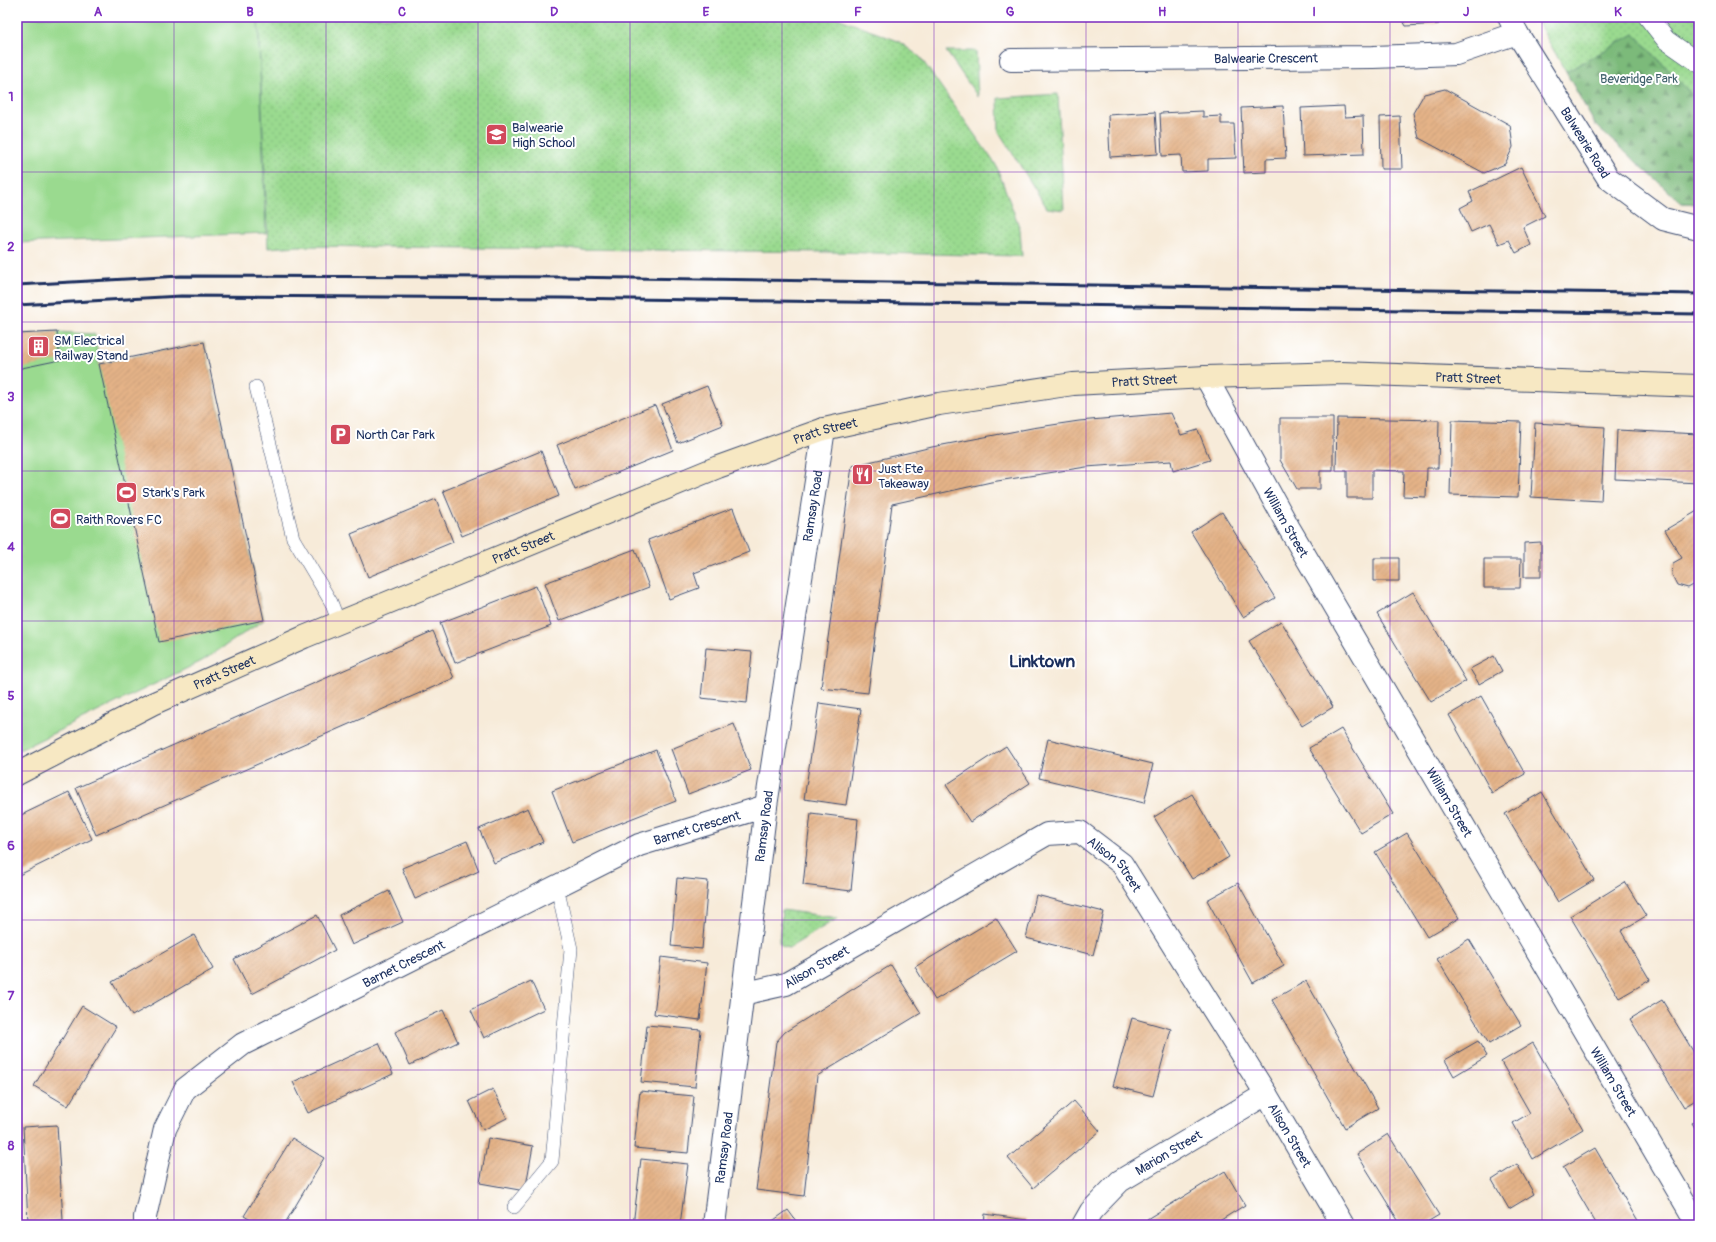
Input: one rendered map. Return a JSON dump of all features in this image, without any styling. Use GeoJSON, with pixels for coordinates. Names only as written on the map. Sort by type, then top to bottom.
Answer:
{"type":"FeatureCollection","features":[{"type":"Feature","properties":{"kind":"main road","name":"Pratt Street"},"geometry":{"type":"LineString","coordinates":[[17,774],[152,704],[339,623],[718,467],[824,429],[938,404],[1020,390],[1073,384],[1206,377],[1342,374],[1699,386]]}},
{"type":"Feature","properties":{"kind":"street"},"geometry":{"type":"LineString","coordinates":[[1648,17],[1666,40],[1699,63]]}},
{"type":"Feature","properties":{"kind":"street","name":"Balwearie Crescent"},"geometry":{"type":"LineString","coordinates":[[1011,60],[1372,57],[1456,54],[1513,25]]}},
{"type":"Feature","properties":{"kind":"street","name":"Balwearie Road"},"geometry":{"type":"LineString","coordinates":[[1513,25],[1608,178],[1663,219],[1699,228]]}},
{"type":"Feature","properties":{"kind":"street","name":"William Street"},"geometry":{"type":"LineString","coordinates":[[1206,377],[1289,528],[1698,1225]]}},
{"type":"Feature","properties":{"kind":"street","name":"Ramsay Road"},"geometry":{"type":"LineString","coordinates":[[714,1225],[766,806],[824,429]]}},
{"type":"Feature","properties":{"kind":"street","name":"Barnet Crescent"},"geometry":{"type":"LineString","coordinates":[[145,1225],[145,1217],[165,1129],[185,1089],[243,1044],[639,845],[766,806]]}},
{"type":"Feature","properties":{"kind":"street","name":"Alison Street"},"geometry":{"type":"LineString","coordinates":[[742,994],[786,984],[1047,834],[1080,832],[1122,864],[1266,1094],[1343,1225]]}},
{"type":"Feature","properties":{"kind":"street","name":"Marion Street"},"geometry":{"type":"LineString","coordinates":[[1083,1225],[1091,1211],[1120,1181],[1266,1094]]}},
{"type":"Feature","properties":{"kind":"lane"},"geometry":{"type":"LineString","coordinates":[[256,388],[293,538],[331,602],[339,623]]}},
{"type":"Feature","properties":{"kind":"lane"},"geometry":{"type":"LineString","coordinates":[[514,1207],[552,1161],[571,949],[557,887]]}},
{"type":"Feature","properties":{"kind":"green space"},"geometry":{"type":"Polygon","coordinates":[[[17,17],[258,17],[266,233],[17,243],[17,17]]]}},
{"type":"Feature","properties":{"kind":"green space","name":"Balwearie High School"},"geometry":{"type":"Polygon","coordinates":[[[258,17],[835,17],[898,41],[920,57],[996,165],[1020,229],[1022,256],[826,252],[299,246],[268,248],[258,17]]]}},
{"type":"Feature","properties":{"kind":"green space","name":"Beveridge Park"},"geometry":{"type":"Polygon","coordinates":[[[1535,17],[1699,17],[1699,204],[1682,203],[1596,126],[1535,17]]]}},
{"type":"Feature","properties":{"kind":"green space","name":"Beveridge Park"},"geometry":{"type":"Polygon","coordinates":[[[1634,34],[1699,102],[1699,204],[1682,203],[1596,126],[1566,72],[1634,34]]]}},
{"type":"Feature","properties":{"kind":"green space"},"geometry":{"type":"Polygon","coordinates":[[[946,51],[976,51],[978,97],[946,51]]]}},
{"type":"Feature","properties":{"kind":"green space"},"geometry":{"type":"Polygon","coordinates":[[[1058,94],[1064,210],[1047,208],[999,132],[998,98],[1058,94]]]}},
{"type":"Feature","properties":{"kind":"green space","name":"Stark's Park"},"geometry":{"type":"Polygon","coordinates":[[[57,332],[95,334],[99,364],[204,342],[264,620],[202,661],[17,751],[17,334],[57,332]]]}},
{"type":"Feature","properties":{"kind":"green space"},"geometry":{"type":"Polygon","coordinates":[[[782,910],[838,918],[789,948],[782,946],[779,942],[782,910]]]}},
{"type":"Feature","properties":{"kind":"building"},"geometry":{"type":"Polygon","coordinates":[[[1401,17],[1435,17],[1439,24],[1406,26],[1401,17]]]}},
{"type":"Feature","properties":{"kind":"building"},"geometry":{"type":"Polygon","coordinates":[[[1445,89],[1510,125],[1513,147],[1505,164],[1484,173],[1419,138],[1413,113],[1424,94],[1445,89]]]}},
{"type":"Feature","properties":{"kind":"building"},"geometry":{"type":"Polygon","coordinates":[[[1283,106],[1286,158],[1266,159],[1266,172],[1244,173],[1241,108],[1283,106]]]}},
{"type":"Feature","properties":{"kind":"building"},"geometry":{"type":"Polygon","coordinates":[[[1344,106],[1345,117],[1363,116],[1364,154],[1303,156],[1301,108],[1344,106]]]}},
{"type":"Feature","properties":{"kind":"building"},"geometry":{"type":"Polygon","coordinates":[[[1203,111],[1203,117],[1221,116],[1221,124],[1234,124],[1236,158],[1208,159],[1208,171],[1182,172],[1181,155],[1162,156],[1160,113],[1203,111]]]}},
{"type":"Feature","properties":{"kind":"building"},"geometry":{"type":"Polygon","coordinates":[[[1155,112],[1158,154],[1110,157],[1108,115],[1155,112]]]}},
{"type":"Feature","properties":{"kind":"building"},"geometry":{"type":"Polygon","coordinates":[[[1400,116],[1402,169],[1381,169],[1380,117],[1400,116]]]}},
{"type":"Feature","properties":{"kind":"building"},"geometry":{"type":"Polygon","coordinates":[[[1521,167],[1545,216],[1523,227],[1531,245],[1516,253],[1509,240],[1499,244],[1489,224],[1471,232],[1460,208],[1473,201],[1469,192],[1521,167]]]}},
{"type":"Feature","properties":{"kind":"building","name":"SM Electrical Railway Stand"},"geometry":{"type":"Polygon","coordinates":[[[57,332],[60,360],[17,369],[17,334],[57,332]]]}},
{"type":"Feature","properties":{"kind":"building"},"geometry":{"type":"Polygon","coordinates":[[[204,342],[264,620],[159,642],[99,364],[204,342]]]}},
{"type":"Feature","properties":{"kind":"building"},"geometry":{"type":"Polygon","coordinates":[[[707,386],[723,425],[678,443],[662,404],[707,386]]]}},
{"type":"Feature","properties":{"kind":"building"},"geometry":{"type":"Polygon","coordinates":[[[655,405],[673,450],[575,490],[557,445],[655,405]]]}},
{"type":"Feature","properties":{"kind":"building"},"geometry":{"type":"Polygon","coordinates":[[[1171,413],[1181,435],[1198,430],[1210,460],[1173,471],[1171,461],[1086,467],[991,482],[892,504],[868,693],[821,688],[852,466],[932,447],[1032,428],[1079,421],[1171,413]]]}},
{"type":"Feature","properties":{"kind":"building"},"geometry":{"type":"Polygon","coordinates":[[[1280,418],[1333,418],[1333,471],[1320,471],[1320,489],[1297,489],[1280,460],[1280,418]]]}},
{"type":"Feature","properties":{"kind":"building"},"geometry":{"type":"Polygon","coordinates":[[[1337,418],[1439,420],[1438,468],[1427,468],[1426,497],[1403,496],[1404,471],[1372,470],[1372,498],[1347,498],[1347,471],[1336,471],[1337,418]]]}},
{"type":"Feature","properties":{"kind":"building"},"geometry":{"type":"Polygon","coordinates":[[[1452,420],[1521,422],[1518,497],[1450,495],[1452,420]]]}},
{"type":"Feature","properties":{"kind":"building"},"geometry":{"type":"Polygon","coordinates":[[[1535,423],[1605,427],[1601,501],[1531,497],[1535,423]]]}},
{"type":"Feature","properties":{"kind":"building"},"geometry":{"type":"Polygon","coordinates":[[[1617,430],[1699,434],[1699,483],[1615,479],[1617,430]]]}},
{"type":"Feature","properties":{"kind":"building"},"geometry":{"type":"Polygon","coordinates":[[[541,451],[559,496],[462,536],[443,491],[541,451]]]}},
{"type":"Feature","properties":{"kind":"building"},"geometry":{"type":"Polygon","coordinates":[[[436,499],[453,542],[368,577],[351,534],[436,499]]]}},
{"type":"Feature","properties":{"kind":"building"},"geometry":{"type":"Polygon","coordinates":[[[733,508],[749,552],[694,573],[699,588],[669,599],[648,540],[733,508]]]}},
{"type":"Feature","properties":{"kind":"building"},"geometry":{"type":"Polygon","coordinates":[[[1699,510],[1699,586],[1697,583],[1688,588],[1677,585],[1672,575],[1673,563],[1682,558],[1665,530],[1699,510]]]}},
{"type":"Feature","properties":{"kind":"building"},"geometry":{"type":"Polygon","coordinates":[[[1222,512],[1275,598],[1243,617],[1191,532],[1222,512]]]}},
{"type":"Feature","properties":{"kind":"building"},"geometry":{"type":"Polygon","coordinates":[[[1541,542],[1541,577],[1524,577],[1524,543],[1541,542]]]}},
{"type":"Feature","properties":{"kind":"building"},"geometry":{"type":"Polygon","coordinates":[[[635,549],[649,587],[559,621],[545,583],[635,549]]]}},
{"type":"Feature","properties":{"kind":"building"},"geometry":{"type":"Polygon","coordinates":[[[1374,558],[1399,558],[1399,581],[1374,581],[1374,558]]]}},
{"type":"Feature","properties":{"kind":"building"},"geometry":{"type":"Polygon","coordinates":[[[1484,559],[1521,559],[1520,588],[1484,588],[1484,559]]]}},
{"type":"Feature","properties":{"kind":"building"},"geometry":{"type":"Polygon","coordinates":[[[536,586],[551,626],[455,663],[440,623],[536,586]]]}},
{"type":"Feature","properties":{"kind":"building"},"geometry":{"type":"Polygon","coordinates":[[[1413,592],[1466,681],[1431,702],[1377,614],[1413,592]]]}},
{"type":"Feature","properties":{"kind":"building"},"geometry":{"type":"Polygon","coordinates":[[[1281,621],[1333,707],[1302,726],[1249,641],[1281,621]]]}},
{"type":"Feature","properties":{"kind":"building"},"geometry":{"type":"Polygon","coordinates":[[[433,631],[454,678],[96,835],[76,788],[433,631]]]}},
{"type":"Feature","properties":{"kind":"building"},"geometry":{"type":"Polygon","coordinates":[[[706,648],[752,652],[747,703],[701,698],[706,648]]]}},
{"type":"Feature","properties":{"kind":"building"},"geometry":{"type":"Polygon","coordinates":[[[1494,656],[1502,671],[1479,684],[1470,669],[1494,656]]]}},
{"type":"Feature","properties":{"kind":"building"},"geometry":{"type":"Polygon","coordinates":[[[1481,696],[1525,774],[1492,793],[1449,715],[1481,696]]]}},
{"type":"Feature","properties":{"kind":"building"},"geometry":{"type":"Polygon","coordinates":[[[819,703],[861,709],[846,805],[804,799],[819,703]]]}},
{"type":"Feature","properties":{"kind":"building"},"geometry":{"type":"Polygon","coordinates":[[[734,724],[751,770],[688,794],[671,749],[734,724]]]}},
{"type":"Feature","properties":{"kind":"building"},"geometry":{"type":"Polygon","coordinates":[[[1341,729],[1393,814],[1361,833],[1309,748],[1341,729]]]}},
{"type":"Feature","properties":{"kind":"building"},"geometry":{"type":"Polygon","coordinates":[[[1048,739],[1153,764],[1144,803],[1039,778],[1048,739]]]}},
{"type":"Feature","properties":{"kind":"building"},"geometry":{"type":"Polygon","coordinates":[[[1006,746],[1030,783],[970,822],[946,785],[1006,746]]]}},
{"type":"Feature","properties":{"kind":"building"},"geometry":{"type":"Polygon","coordinates":[[[656,750],[676,801],[572,842],[552,791],[656,750]]]}},
{"type":"Feature","properties":{"kind":"building"},"geometry":{"type":"Polygon","coordinates":[[[69,792],[92,839],[17,876],[17,817],[69,792]]]}},
{"type":"Feature","properties":{"kind":"building"},"geometry":{"type":"Polygon","coordinates":[[[1542,792],[1594,880],[1558,902],[1505,814],[1542,792]]]}},
{"type":"Feature","properties":{"kind":"building"},"geometry":{"type":"Polygon","coordinates":[[[1192,794],[1229,857],[1192,879],[1154,817],[1192,794]]]}},
{"type":"Feature","properties":{"kind":"building"},"geometry":{"type":"Polygon","coordinates":[[[528,808],[543,842],[494,863],[479,829],[528,808]]]}},
{"type":"Feature","properties":{"kind":"building"},"geometry":{"type":"Polygon","coordinates":[[[811,813],[858,819],[851,891],[803,885],[811,813]]]}},
{"type":"Feature","properties":{"kind":"building"},"geometry":{"type":"Polygon","coordinates":[[[1407,833],[1459,918],[1427,937],[1375,852],[1407,833]]]}},
{"type":"Feature","properties":{"kind":"building"},"geometry":{"type":"Polygon","coordinates":[[[467,841],[479,871],[415,899],[402,868],[467,841]]]}},
{"type":"Feature","properties":{"kind":"building"},"geometry":{"type":"Polygon","coordinates":[[[677,878],[708,881],[702,949],[671,946],[677,878]]]}},
{"type":"Feature","properties":{"kind":"building"},"geometry":{"type":"Polygon","coordinates":[[[1625,882],[1646,916],[1621,931],[1650,980],[1619,998],[1570,916],[1625,882]]]}},
{"type":"Feature","properties":{"kind":"building"},"geometry":{"type":"Polygon","coordinates":[[[1238,883],[1284,966],[1253,983],[1207,900],[1238,883]]]}},
{"type":"Feature","properties":{"kind":"building"},"geometry":{"type":"Polygon","coordinates":[[[389,891],[403,922],[352,945],[339,915],[389,891]]]}},
{"type":"Feature","properties":{"kind":"building"},"geometry":{"type":"Polygon","coordinates":[[[1036,895],[1104,912],[1093,955],[1026,938],[1036,895]]]}},
{"type":"Feature","properties":{"kind":"building"},"geometry":{"type":"Polygon","coordinates":[[[317,915],[335,950],[252,994],[234,959],[317,915]]]}},
{"type":"Feature","properties":{"kind":"building"},"geometry":{"type":"Polygon","coordinates":[[[996,918],[1017,951],[935,1000],[915,967],[996,918]]]}},
{"type":"Feature","properties":{"kind":"building"},"geometry":{"type":"Polygon","coordinates":[[[194,935],[213,969],[132,1016],[112,982],[194,935]]]}},
{"type":"Feature","properties":{"kind":"building"},"geometry":{"type":"Polygon","coordinates":[[[1469,939],[1521,1025],[1489,1044],[1437,959],[1469,939]]]}},
{"type":"Feature","properties":{"kind":"building"},"geometry":{"type":"Polygon","coordinates":[[[661,957],[707,963],[700,1020],[654,1014],[661,957]]]}},
{"type":"Feature","properties":{"kind":"building"},"geometry":{"type":"Polygon","coordinates":[[[891,965],[921,1013],[817,1076],[804,1196],[756,1190],[776,1042],[785,1032],[891,965]]]}},
{"type":"Feature","properties":{"kind":"building"},"geometry":{"type":"Polygon","coordinates":[[[531,981],[544,1009],[484,1038],[471,1010],[531,981]]]}},
{"type":"Feature","properties":{"kind":"building"},"geometry":{"type":"Polygon","coordinates":[[[1306,981],[1378,1108],[1345,1128],[1272,1000],[1306,981]]]}},
{"type":"Feature","properties":{"kind":"building"},"geometry":{"type":"Polygon","coordinates":[[[1662,1000],[1699,1061],[1699,1098],[1684,1107],[1630,1019],[1662,1000]]]}},
{"type":"Feature","properties":{"kind":"building"},"geometry":{"type":"Polygon","coordinates":[[[82,1006],[116,1027],[68,1106],[34,1086],[82,1006]]]}},
{"type":"Feature","properties":{"kind":"building"},"geometry":{"type":"Polygon","coordinates":[[[443,1010],[458,1042],[410,1065],[395,1032],[443,1010]]]}},
{"type":"Feature","properties":{"kind":"building"},"geometry":{"type":"Polygon","coordinates":[[[1132,1018],[1171,1029],[1153,1096],[1113,1086],[1132,1018]]]}},
{"type":"Feature","properties":{"kind":"building"},"geometry":{"type":"Polygon","coordinates":[[[647,1025],[701,1030],[695,1087],[641,1082],[647,1025]]]}},
{"type":"Feature","properties":{"kind":"building"},"geometry":{"type":"Polygon","coordinates":[[[1478,1041],[1487,1056],[1454,1076],[1445,1060],[1478,1041]]]}},
{"type":"Feature","properties":{"kind":"building"},"geometry":{"type":"Polygon","coordinates":[[[379,1043],[393,1074],[308,1113],[293,1082],[379,1043]]]}},
{"type":"Feature","properties":{"kind":"building"},"geometry":{"type":"Polygon","coordinates":[[[1533,1043],[1583,1129],[1533,1159],[1513,1123],[1530,1113],[1501,1062],[1533,1043]]]}},
{"type":"Feature","properties":{"kind":"building"},"geometry":{"type":"Polygon","coordinates":[[[493,1089],[507,1118],[483,1130],[469,1101],[493,1089]]]}},
{"type":"Feature","properties":{"kind":"building"},"geometry":{"type":"Polygon","coordinates":[[[640,1091],[694,1096],[688,1153],[634,1148],[640,1091]]]}},
{"type":"Feature","properties":{"kind":"building"},"geometry":{"type":"Polygon","coordinates":[[[1074,1101],[1100,1131],[1033,1188],[1008,1158],[1074,1101]]]}},
{"type":"Feature","properties":{"kind":"building"},"geometry":{"type":"Polygon","coordinates":[[[1699,1119],[1699,1134],[1692,1123],[1699,1119]]]}},
{"type":"Feature","properties":{"kind":"building"},"geometry":{"type":"Polygon","coordinates":[[[57,1125],[63,1220],[28,1222],[23,1127],[57,1125]]]}},
{"type":"Feature","properties":{"kind":"building"},"geometry":{"type":"Polygon","coordinates":[[[1388,1134],[1439,1215],[1422,1225],[1401,1225],[1357,1154],[1388,1134]]]}},
{"type":"Feature","properties":{"kind":"building"},"geometry":{"type":"Polygon","coordinates":[[[292,1138],[324,1158],[284,1225],[259,1225],[244,1216],[292,1138]]]}},
{"type":"Feature","properties":{"kind":"building"},"geometry":{"type":"Polygon","coordinates":[[[488,1138],[533,1146],[525,1191],[480,1183],[488,1138]]]}},
{"type":"Feature","properties":{"kind":"building"},"geometry":{"type":"Polygon","coordinates":[[[1595,1148],[1640,1225],[1597,1225],[1563,1167],[1595,1148]]]}},
{"type":"Feature","properties":{"kind":"building"},"geometry":{"type":"Polygon","coordinates":[[[641,1159],[688,1164],[680,1225],[633,1225],[641,1159]]]}},
{"type":"Feature","properties":{"kind":"building"},"geometry":{"type":"Polygon","coordinates":[[[1517,1164],[1534,1194],[1509,1209],[1492,1180],[1517,1164]]]}},
{"type":"Feature","properties":{"kind":"building"},"geometry":{"type":"Polygon","coordinates":[[[1225,1171],[1245,1205],[1213,1225],[1151,1225],[1147,1219],[1225,1171]]]}},
{"type":"Feature","properties":{"kind":"building"},"geometry":{"type":"Polygon","coordinates":[[[788,1210],[799,1225],[767,1225],[788,1210]]]}},
{"type":"Feature","properties":{"kind":"building"},"geometry":{"type":"Polygon","coordinates":[[[985,1214],[1027,1220],[1026,1225],[984,1225],[985,1214]]]}},
{"type":"Feature","properties":{"kind":"railway"},"geometry":{"type":"LineString","coordinates":[[17,285],[181,276],[562,277],[1699,294]]}},
{"type":"Feature","properties":{"kind":"railway"},"geometry":{"type":"LineString","coordinates":[[17,305],[181,296],[562,298],[1699,314]]}},
{"type":"Feature","properties":{"kind":"place","name":"Balwearie High School"},"geometry":{"type":"Point","coordinates":[496,134]}},
{"type":"Feature","properties":{"kind":"place","name":"SM Electrical Railway Stand"},"geometry":{"type":"Point","coordinates":[38,347]}},
{"type":"Feature","properties":{"kind":"place","name":"North Car Park"},"geometry":{"type":"Point","coordinates":[341,434]}},
{"type":"Feature","properties":{"kind":"place","name":"Just Ete Takeaway"},"geometry":{"type":"Point","coordinates":[862,475]}},
{"type":"Feature","properties":{"kind":"place","name":"Stark's Park"},"geometry":{"type":"Point","coordinates":[127,492]}},
{"type":"Feature","properties":{"kind":"place","name":"Raith Rovers FC"},"geometry":{"type":"Point","coordinates":[60,519]}},
{"type":"Feature","properties":{"kind":"district","name":"Linktown"},"geometry":{"type":"Point","coordinates":[1042,661]}}]}
